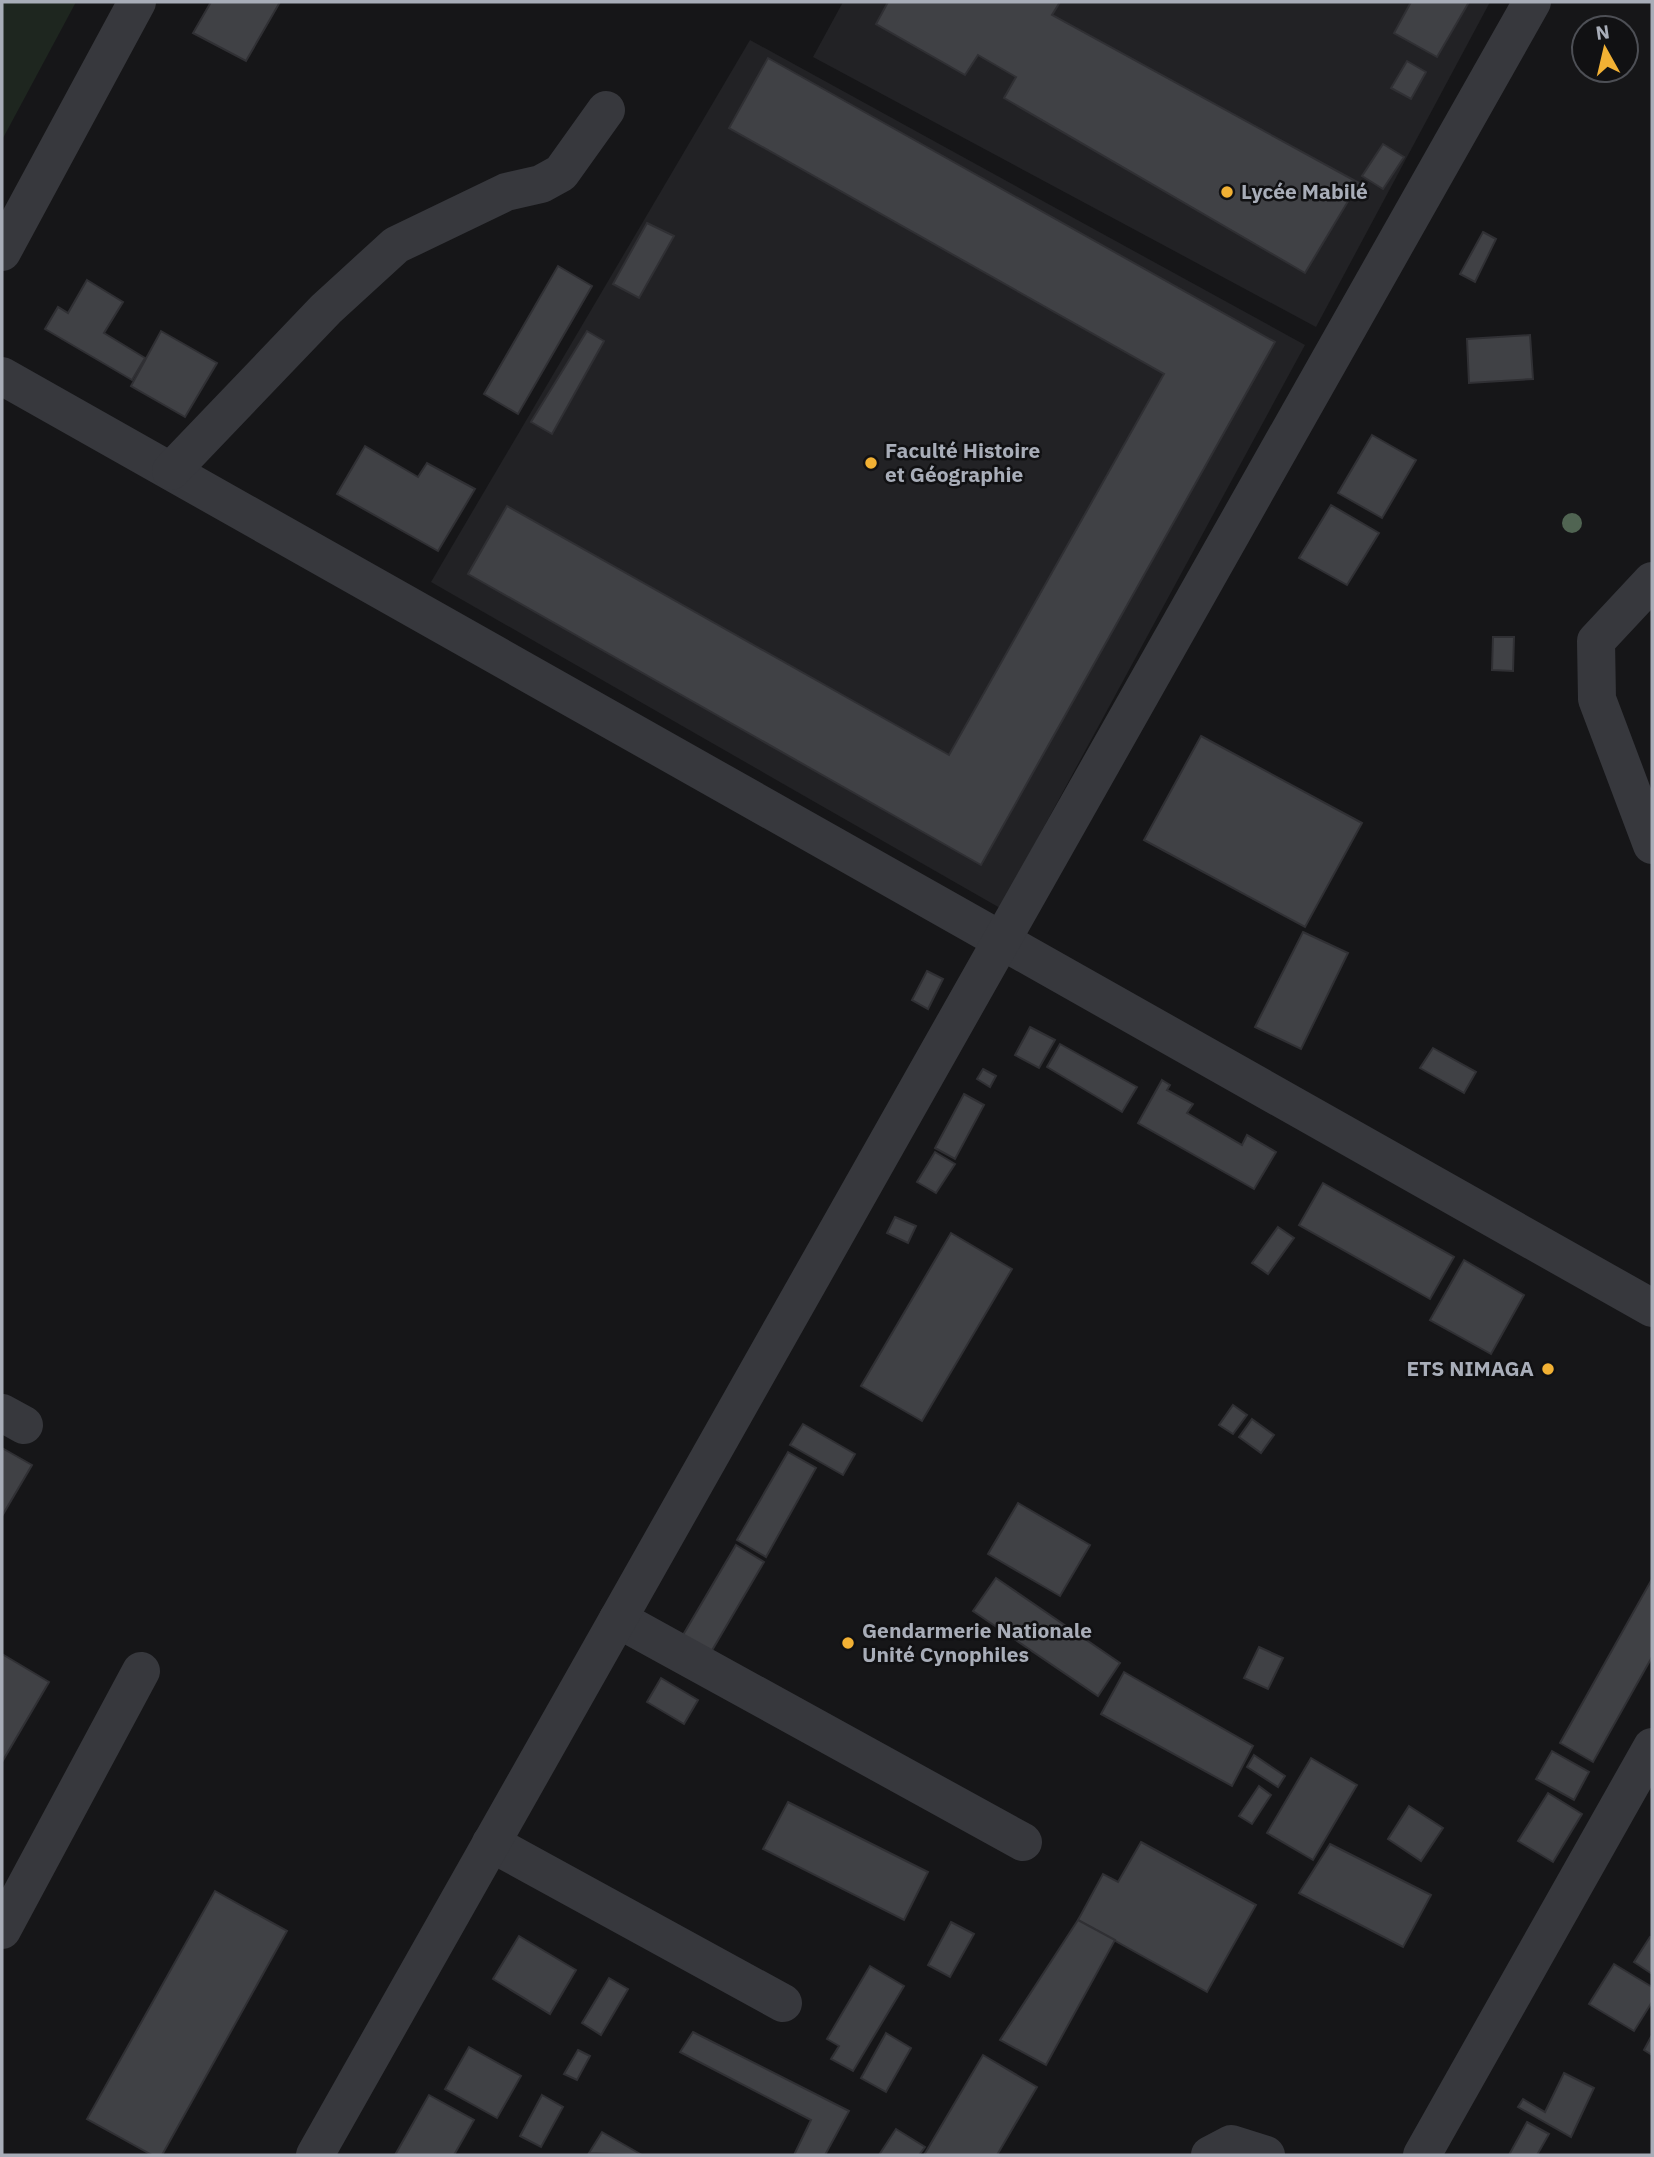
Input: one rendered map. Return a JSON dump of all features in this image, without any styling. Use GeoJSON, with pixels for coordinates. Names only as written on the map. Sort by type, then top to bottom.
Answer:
{"type":"FeatureCollection","features":[{"type":"Feature","properties":{"kind":"street"},"geometry":{"type":"LineString","coordinates":[[2,252],[137,2]]}},
{"type":"Feature","properties":{"kind":"street"},"geometry":{"type":"LineString","coordinates":[[315,2155],[1532,2]]}},
{"type":"Feature","properties":{"kind":"street"},"geometry":{"type":"LineString","coordinates":[[171,471],[326,309],[396,245],[506,192],[541,184],[561,173],[606,110]]}},
{"type":"Feature","properties":{"kind":"street"},"geometry":{"type":"LineString","coordinates":[[2,376],[1652,1308]]}},
{"type":"Feature","properties":{"kind":"street"},"geometry":{"type":"LineString","coordinates":[[1652,581],[1596,641],[1597,699],[1652,845]]}},
{"type":"Feature","properties":{"kind":"street"},"geometry":{"type":"LineString","coordinates":[[618,1619],[1023,1842]]}},
{"type":"Feature","properties":{"kind":"street"},"geometry":{"type":"LineString","coordinates":[[2,1930],[141,1671]]}},
{"type":"Feature","properties":{"kind":"street"},"geometry":{"type":"LineString","coordinates":[[1422,2155],[1652,1747]]}},
{"type":"Feature","properties":{"kind":"street"},"geometry":{"type":"LineString","coordinates":[[491,1843],[783,2003]]}},
{"type":"Feature","properties":{"kind":"street"},"geometry":{"type":"LineString","coordinates":[[1210,2155],[1231,2144],[1266,2155]]}},
{"type":"Feature","properties":{"kind":"shaded area"},"geometry":{"type":"Polygon","coordinates":[[[2,2],[76,2],[2,140],[2,2]]]}},
{"type":"Feature","properties":{"kind":"shaded area","name":"Lycée Mabilé"},"geometry":{"type":"Polygon","coordinates":[[[843,2],[1490,2],[1316,327],[813,57],[843,2]]]}},
{"type":"Feature","properties":{"kind":"shaded area","name":"Faculté Histoire et Géographie"},"geometry":{"type":"Polygon","coordinates":[[[750,40],[1305,345],[1000,908],[431,582],[750,40]]]}},
{"type":"Feature","properties":{"kind":"building"},"geometry":{"type":"Polygon","coordinates":[[[211,2],[280,2],[246,61],[193,33],[211,2]]]}},
{"type":"Feature","properties":{"kind":"building"},"geometry":{"type":"Polygon","coordinates":[[[888,2],[1060,2],[1052,15],[1359,183],[1305,273],[1004,98],[1016,77],[978,55],[965,75],[876,24],[888,2]]]}},
{"type":"Feature","properties":{"kind":"building"},"geometry":{"type":"Polygon","coordinates":[[[1411,2],[1469,2],[1437,57],[1394,33],[1411,2]]]}},
{"type":"Feature","properties":{"kind":"building"},"geometry":{"type":"Polygon","coordinates":[[[768,58],[1275,342],[981,865],[468,574],[507,506],[949,755],[1164,374],[729,128],[768,58]]]}},
{"type":"Feature","properties":{"kind":"building"},"geometry":{"type":"Polygon","coordinates":[[[1407,61],[1426,72],[1411,99],[1391,88],[1407,61]]]}},
{"type":"Feature","properties":{"kind":"building"},"geometry":{"type":"Polygon","coordinates":[[[1383,144],[1404,157],[1383,189],[1362,176],[1383,144]]]}},
{"type":"Feature","properties":{"kind":"building"},"geometry":{"type":"Polygon","coordinates":[[[647,223],[674,236],[639,298],[613,284],[647,223]]]}},
{"type":"Feature","properties":{"kind":"building"},"geometry":{"type":"Polygon","coordinates":[[[1483,232],[1496,239],[1475,282],[1460,274],[1483,232]]]}},
{"type":"Feature","properties":{"kind":"building"},"geometry":{"type":"Polygon","coordinates":[[[558,266],[592,286],[518,414],[484,394],[558,266]]]}},
{"type":"Feature","properties":{"kind":"building"},"geometry":{"type":"Polygon","coordinates":[[[87,280],[123,302],[104,333],[145,358],[132,380],[45,329],[58,307],[68,313],[87,280]]]}},
{"type":"Feature","properties":{"kind":"building"},"geometry":{"type":"Polygon","coordinates":[[[161,331],[217,363],[185,417],[131,386],[161,331]]]}},
{"type":"Feature","properties":{"kind":"building"},"geometry":{"type":"Polygon","coordinates":[[[587,331],[604,341],[552,434],[531,422],[587,331]]]}},
{"type":"Feature","properties":{"kind":"building"},"geometry":{"type":"Polygon","coordinates":[[[1530,335],[1533,379],[1469,383],[1467,339],[1530,335]]]}},
{"type":"Feature","properties":{"kind":"building"},"geometry":{"type":"Polygon","coordinates":[[[1372,435],[1416,460],[1382,518],[1338,493],[1372,435]]]}},
{"type":"Feature","properties":{"kind":"building"},"geometry":{"type":"Polygon","coordinates":[[[365,446],[418,477],[427,463],[475,489],[438,551],[337,494],[365,446]]]}},
{"type":"Feature","properties":{"kind":"building"},"geometry":{"type":"Polygon","coordinates":[[[1331,505],[1379,533],[1347,585],[1299,558],[1331,505]]]}},
{"type":"Feature","properties":{"kind":"building"},"geometry":{"type":"Polygon","coordinates":[[[1493,637],[1514,637],[1513,671],[1492,670],[1493,637]]]}},
{"type":"Feature","properties":{"kind":"building"},"geometry":{"type":"Polygon","coordinates":[[[1201,736],[1362,823],[1305,927],[1144,840],[1201,736]]]}},
{"type":"Feature","properties":{"kind":"building"},"geometry":{"type":"Polygon","coordinates":[[[1303,932],[1348,953],[1301,1049],[1255,1027],[1303,932]]]}},
{"type":"Feature","properties":{"kind":"building"},"geometry":{"type":"Polygon","coordinates":[[[927,971],[943,979],[928,1009],[912,1000],[927,971]]]}},
{"type":"Feature","properties":{"kind":"building"},"geometry":{"type":"Polygon","coordinates":[[[1030,1027],[1055,1040],[1039,1068],[1015,1055],[1030,1027]]]}},
{"type":"Feature","properties":{"kind":"building"},"geometry":{"type":"Polygon","coordinates":[[[1060,1044],[1137,1087],[1122,1112],[1047,1067],[1060,1044]]]}},
{"type":"Feature","properties":{"kind":"building"},"geometry":{"type":"Polygon","coordinates":[[[1433,1048],[1476,1072],[1464,1093],[1420,1068],[1433,1048]]]}},
{"type":"Feature","properties":{"kind":"building"},"geometry":{"type":"Polygon","coordinates":[[[983,1069],[996,1076],[990,1087],[977,1079],[983,1069]]]}},
{"type":"Feature","properties":{"kind":"building"},"geometry":{"type":"Polygon","coordinates":[[[1162,1080],[1170,1085],[1167,1090],[1193,1104],[1187,1113],[1242,1145],[1247,1135],[1276,1152],[1254,1189],[1138,1123],[1162,1080]]]}},
{"type":"Feature","properties":{"kind":"building"},"geometry":{"type":"Polygon","coordinates":[[[964,1094],[984,1105],[955,1159],[935,1148],[964,1094]]]}},
{"type":"Feature","properties":{"kind":"building"},"geometry":{"type":"Polygon","coordinates":[[[935,1152],[955,1164],[936,1193],[917,1182],[935,1152]]]}},
{"type":"Feature","properties":{"kind":"building"},"geometry":{"type":"Polygon","coordinates":[[[1323,1183],[1454,1257],[1430,1299],[1299,1225],[1323,1183]]]}},
{"type":"Feature","properties":{"kind":"building"},"geometry":{"type":"Polygon","coordinates":[[[895,1217],[916,1226],[908,1243],[887,1233],[895,1217]]]}},
{"type":"Feature","properties":{"kind":"building"},"geometry":{"type":"Polygon","coordinates":[[[1278,1227],[1294,1238],[1268,1274],[1252,1263],[1278,1227]]]}},
{"type":"Feature","properties":{"kind":"building"},"geometry":{"type":"Polygon","coordinates":[[[951,1233],[1012,1269],[922,1421],[861,1386],[951,1233]]]}},
{"type":"Feature","properties":{"kind":"building"},"geometry":{"type":"Polygon","coordinates":[[[1464,1260],[1524,1295],[1491,1354],[1430,1320],[1464,1260]]]}},
{"type":"Feature","properties":{"kind":"building"},"geometry":{"type":"Polygon","coordinates":[[[1233,1405],[1247,1415],[1233,1434],[1219,1425],[1233,1405]]]}},
{"type":"Feature","properties":{"kind":"building"},"geometry":{"type":"Polygon","coordinates":[[[1252,1419],[1274,1435],[1261,1453],[1239,1437],[1252,1419]]]}},
{"type":"Feature","properties":{"kind":"building"},"geometry":{"type":"Polygon","coordinates":[[[803,1424],[855,1454],[843,1475],[790,1445],[803,1424]]]}},
{"type":"Feature","properties":{"kind":"building"},"geometry":{"type":"Polygon","coordinates":[[[2,1448],[32,1465],[2,1516],[2,1448]]]}},
{"type":"Feature","properties":{"kind":"building"},"geometry":{"type":"Polygon","coordinates":[[[788,1452],[816,1468],[766,1557],[737,1540],[788,1452]]]}},
{"type":"Feature","properties":{"kind":"building"},"geometry":{"type":"Polygon","coordinates":[[[1018,1503],[1090,1545],[1060,1596],[988,1554],[1018,1503]]]}},
{"type":"Feature","properties":{"kind":"building"},"geometry":{"type":"Polygon","coordinates":[[[736,1545],[764,1562],[711,1652],[683,1635],[736,1545]]]}},
{"type":"Feature","properties":{"kind":"building"},"geometry":{"type":"Polygon","coordinates":[[[996,1578],[1120,1663],[1098,1696],[973,1611],[996,1578]]]}},
{"type":"Feature","properties":{"kind":"building"},"geometry":{"type":"Polygon","coordinates":[[[1652,1579],[1652,1657],[1593,1762],[1560,1743],[1652,1579]]]}},
{"type":"Feature","properties":{"kind":"building"},"geometry":{"type":"Polygon","coordinates":[[[1259,1647],[1283,1658],[1268,1689],[1244,1678],[1259,1647]]]}},
{"type":"Feature","properties":{"kind":"building"},"geometry":{"type":"Polygon","coordinates":[[[2,1654],[49,1682],[2,1762],[2,1654]]]}},
{"type":"Feature","properties":{"kind":"building"},"geometry":{"type":"Polygon","coordinates":[[[1124,1672],[1253,1746],[1232,1786],[1101,1714],[1124,1672]]]}},
{"type":"Feature","properties":{"kind":"building"},"geometry":{"type":"Polygon","coordinates":[[[661,1678],[698,1700],[684,1724],[647,1702],[661,1678]]]}},
{"type":"Feature","properties":{"kind":"building"},"geometry":{"type":"Polygon","coordinates":[[[1552,1751],[1589,1772],[1574,1800],[1536,1779],[1552,1751]]]}},
{"type":"Feature","properties":{"kind":"building"},"geometry":{"type":"Polygon","coordinates":[[[1254,1755],[1285,1776],[1278,1787],[1247,1767],[1254,1755]]]}},
{"type":"Feature","properties":{"kind":"building"},"geometry":{"type":"Polygon","coordinates":[[[1311,1758],[1357,1785],[1313,1860],[1267,1833],[1311,1758]]]}},
{"type":"Feature","properties":{"kind":"building"},"geometry":{"type":"Polygon","coordinates":[[[1259,1786],[1271,1795],[1252,1824],[1239,1816],[1259,1786]]]}},
{"type":"Feature","properties":{"kind":"building"},"geometry":{"type":"Polygon","coordinates":[[[1548,1793],[1582,1814],[1553,1862],[1518,1841],[1548,1793]]]}},
{"type":"Feature","properties":{"kind":"building"},"geometry":{"type":"Polygon","coordinates":[[[788,1802],[928,1872],[904,1920],[763,1849],[788,1802]]]}},
{"type":"Feature","properties":{"kind":"building"},"geometry":{"type":"Polygon","coordinates":[[[1409,1806],[1443,1828],[1421,1861],[1388,1839],[1409,1806]]]}},
{"type":"Feature","properties":{"kind":"building"},"geometry":{"type":"Polygon","coordinates":[[[1141,1842],[1256,1905],[1207,1992],[1078,1920],[1103,1874],[1118,1882],[1141,1842]]]}},
{"type":"Feature","properties":{"kind":"building"},"geometry":{"type":"Polygon","coordinates":[[[1330,1844],[1431,1895],[1403,1947],[1299,1893],[1330,1844]]]}},
{"type":"Feature","properties":{"kind":"building"},"geometry":{"type":"Polygon","coordinates":[[[215,1891],[287,1931],[162,2155],[152,2155],[87,2119],[215,1891]]]}},
{"type":"Feature","properties":{"kind":"building"},"geometry":{"type":"Polygon","coordinates":[[[1078,1920],[1115,1940],[1046,2065],[1000,2040],[1078,1920]]]}},
{"type":"Feature","properties":{"kind":"building"},"geometry":{"type":"Polygon","coordinates":[[[951,1922],[974,1934],[950,1977],[928,1965],[951,1922]]]}},
{"type":"Feature","properties":{"kind":"building"},"geometry":{"type":"Polygon","coordinates":[[[519,1936],[576,1970],[550,2014],[493,1979],[519,1936]]]}},
{"type":"Feature","properties":{"kind":"building"},"geometry":{"type":"Polygon","coordinates":[[[1650,1937],[1652,1938],[1652,1974],[1634,1962],[1650,1937]]]}},
{"type":"Feature","properties":{"kind":"building"},"geometry":{"type":"Polygon","coordinates":[[[1614,1964],[1652,1987],[1652,2002],[1634,2031],[1589,2004],[1614,1964]]]}},
{"type":"Feature","properties":{"kind":"building"},"geometry":{"type":"Polygon","coordinates":[[[870,1966],[904,1986],[853,2071],[831,2059],[839,2046],[827,2039],[870,1966]]]}},
{"type":"Feature","properties":{"kind":"building"},"geometry":{"type":"Polygon","coordinates":[[[609,1978],[628,1989],[601,2035],[582,2023],[609,1978]]]}},
{"type":"Feature","properties":{"kind":"building"},"geometry":{"type":"Polygon","coordinates":[[[693,2032],[849,2111],[825,2155],[794,2155],[811,2120],[680,2052],[693,2032]]]}},
{"type":"Feature","properties":{"kind":"building"},"geometry":{"type":"Polygon","coordinates":[[[886,2033],[911,2048],[886,2092],[861,2078],[886,2033]]]}},
{"type":"Feature","properties":{"kind":"building"},"geometry":{"type":"Polygon","coordinates":[[[1652,2035],[1652,2055],[1644,2050],[1652,2035]]]}},
{"type":"Feature","properties":{"kind":"building"},"geometry":{"type":"Polygon","coordinates":[[[469,2047],[521,2076],[497,2118],[445,2089],[469,2047]]]}},
{"type":"Feature","properties":{"kind":"building"},"geometry":{"type":"Polygon","coordinates":[[[578,2050],[590,2056],[577,2080],[564,2074],[578,2050]]]}},
{"type":"Feature","properties":{"kind":"building"},"geometry":{"type":"Polygon","coordinates":[[[983,2055],[1037,2087],[997,2155],[924,2155],[983,2055]]]}},
{"type":"Feature","properties":{"kind":"building"},"geometry":{"type":"Polygon","coordinates":[[[1564,2073],[1594,2088],[1571,2137],[1518,2107],[1523,2099],[1545,2112],[1564,2073]]]}},
{"type":"Feature","properties":{"kind":"building"},"geometry":{"type":"Polygon","coordinates":[[[429,2095],[474,2120],[454,2155],[395,2155],[429,2095]]]}},
{"type":"Feature","properties":{"kind":"building"},"geometry":{"type":"Polygon","coordinates":[[[542,2095],[563,2107],[541,2147],[520,2136],[542,2095]]]}},
{"type":"Feature","properties":{"kind":"building"},"geometry":{"type":"Polygon","coordinates":[[[1527,2122],[1549,2134],[1537,2155],[1509,2155],[1527,2122]]]}},
{"type":"Feature","properties":{"kind":"building"},"geometry":{"type":"Polygon","coordinates":[[[896,2129],[925,2147],[919,2155],[879,2155],[896,2129]]]}},
{"type":"Feature","properties":{"kind":"building"},"geometry":{"type":"Polygon","coordinates":[[[602,2132],[642,2155],[589,2153],[602,2132]]]}},
{"type":"Feature","properties":{"kind":"place","name":"Lycée Mabilé"},"geometry":{"type":"Point","coordinates":[1227,192]}},
{"type":"Feature","properties":{"kind":"place","name":"Faculté Histoire et Géographie"},"geometry":{"type":"Point","coordinates":[871,463]}},
{"type":"Feature","properties":{"kind":"place","name":"ETS NIMAGA"},"geometry":{"type":"Point","coordinates":[1548,1369]}},
{"type":"Feature","properties":{"kind":"place","name":"Gendarmerie Nationale Unité Cynophiles"},"geometry":{"type":"Point","coordinates":[848,1643]}}]}
